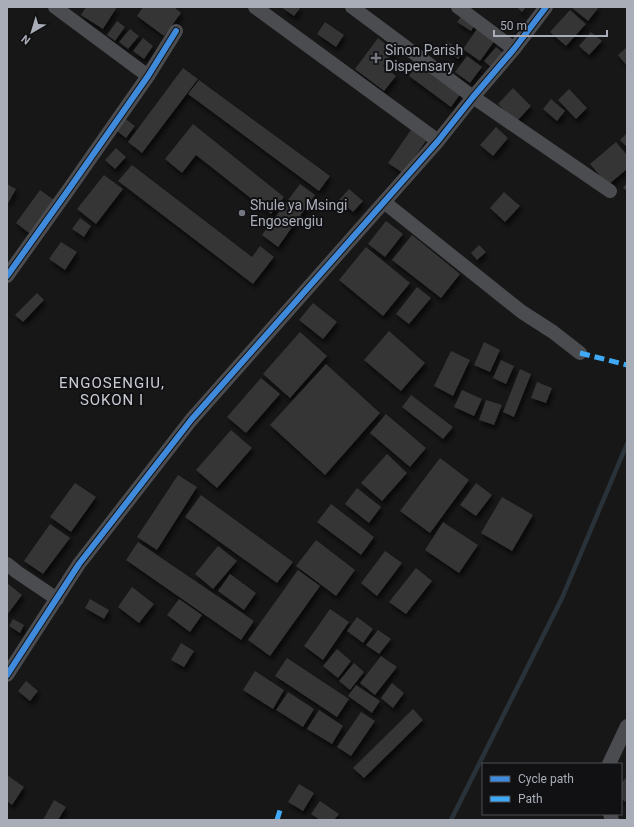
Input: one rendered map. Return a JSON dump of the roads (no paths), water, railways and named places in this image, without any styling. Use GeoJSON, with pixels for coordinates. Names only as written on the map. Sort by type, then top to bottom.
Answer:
{"type":"FeatureCollection","features":[{"type":"Feature","properties":{"kind":"street"},"geometry":{"type":"LineString","coordinates":[[55,7],[148,76]]}},
{"type":"Feature","properties":{"kind":"street"},"geometry":{"type":"LineString","coordinates":[[255,7],[438,141]]}},
{"type":"Feature","properties":{"kind":"street"},"geometry":{"type":"LineString","coordinates":[[352,7],[473,97],[610,191]]}},
{"type":"Feature","properties":{"kind":"street"},"geometry":{"type":"LineString","coordinates":[[458,7],[514,49]]}},
{"type":"Feature","properties":{"kind":"street"},"geometry":{"type":"LineString","coordinates":[[7,675],[79,564],[191,420],[438,141],[514,49],[542,9]]}},
{"type":"Feature","properties":{"kind":"street"},"geometry":{"type":"LineString","coordinates":[[7,276],[148,76],[176,31]]}},
{"type":"Feature","properties":{"kind":"street"},"geometry":{"type":"LineString","coordinates":[[384,202],[522,312],[553,332],[580,353]]}},
{"type":"Feature","properties":{"kind":"street"},"geometry":{"type":"LineString","coordinates":[[7,564],[57,598]]}},
{"type":"Feature","properties":{"kind":"street"},"geometry":{"type":"LineString","coordinates":[[609,763],[627,726]]}},
{"type":"Feature","properties":{"kind":"waterway"},"geometry":{"type":"LineString","coordinates":[[451,820],[562,598],[627,444]]}},
{"type":"Feature","properties":{"kind":"place","name":"Sinon Parish Dispensary"},"geometry":{"type":"Point","coordinates":[376,58]}},
{"type":"Feature","properties":{"kind":"place","name":"Shule ya Msingi Engosengiu"},"geometry":{"type":"Point","coordinates":[242,213]}},
{"type":"Feature","properties":{"kind":"district","name":"ENGOSENGIU, SOKON I"},"geometry":{"type":"Point","coordinates":[112,392]}}]}
